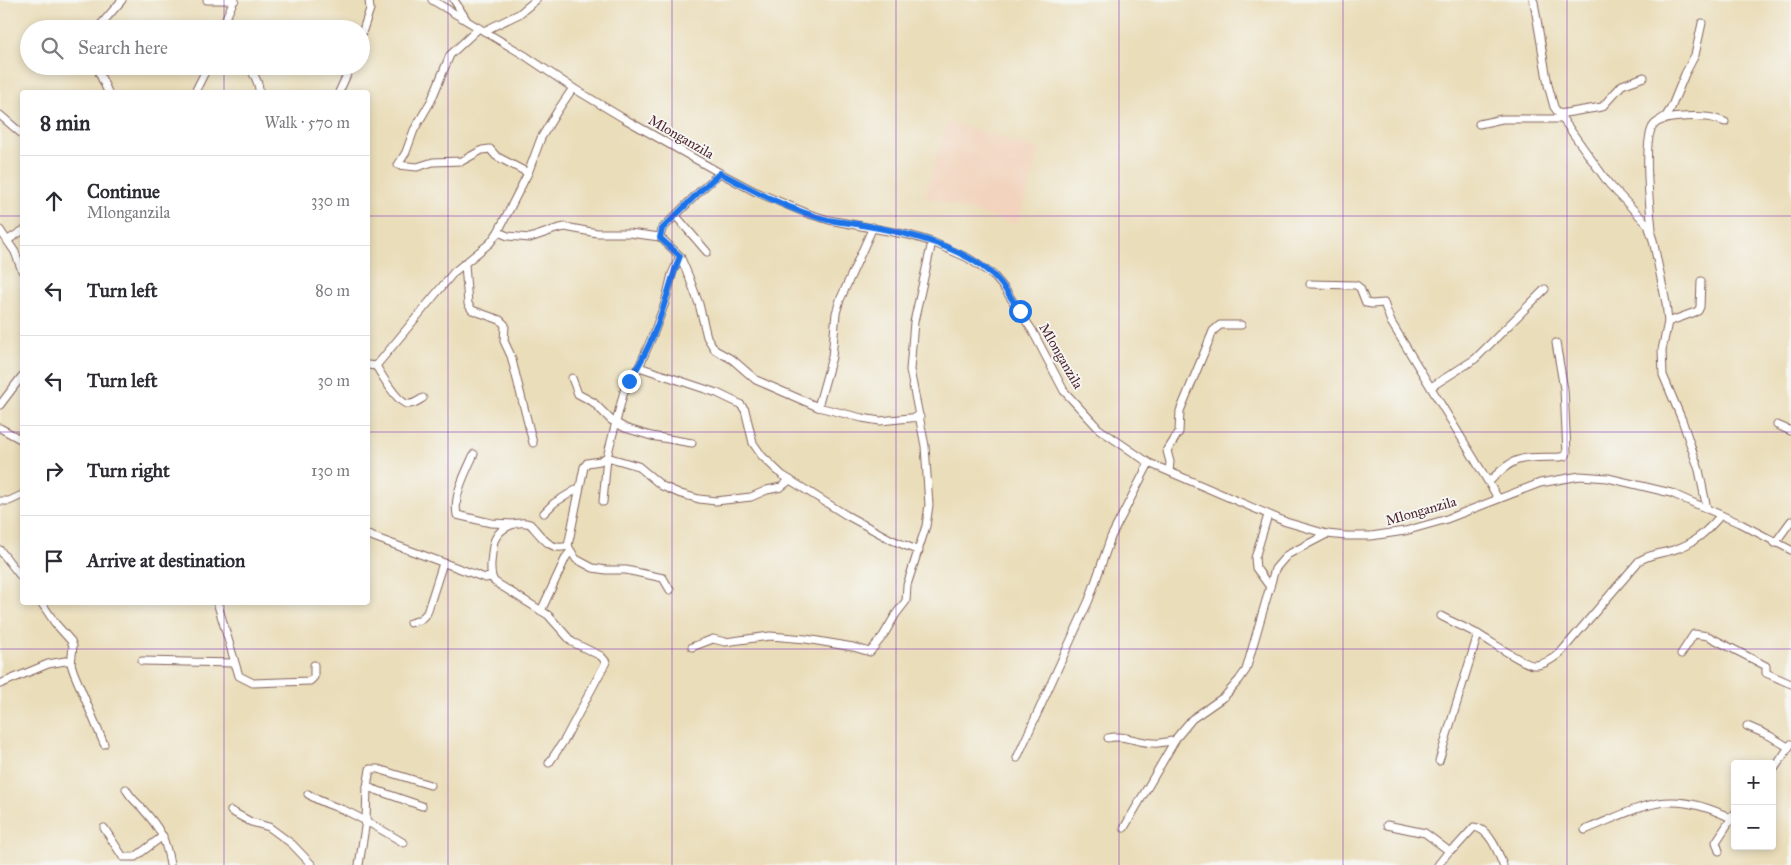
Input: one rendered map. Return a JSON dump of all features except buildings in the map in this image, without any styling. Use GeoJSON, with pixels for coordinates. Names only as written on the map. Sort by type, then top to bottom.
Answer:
{"type":"FeatureCollection","features":[{"type":"Feature","properties":{"kind":"street"},"geometry":{"type":"LineString","coordinates":[[105,20],[122,0]]}},
{"type":"Feature","properties":{"kind":"street"},"geometry":{"type":"LineString","coordinates":[[207,0],[234,0],[225,20]]}},
{"type":"Feature","properties":{"kind":"street"},"geometry":{"type":"LineString","coordinates":[[366,20],[370,9],[369,0]]}},
{"type":"Feature","properties":{"kind":"street","name":"Mlonganzila"},"geometry":{"type":"LineString","coordinates":[[432,0],[524,55],[573,88],[720,173],[758,192],[809,214],[829,220],[909,235],[932,242],[968,258],[993,275],[1020,311],[1064,390],[1099,429],[1149,463],[1268,515],[1327,534],[1371,536],[1405,531],[1444,520],[1540,483],[1580,476],[1608,478],[1671,493],[1791,550]]}},
{"type":"Feature","properties":{"kind":"street"},"geometry":{"type":"LineString","coordinates":[[454,0],[468,22]]}},
{"type":"Feature","properties":{"kind":"street"},"geometry":{"type":"LineString","coordinates":[[528,173],[496,156],[490,149],[482,150],[462,161],[433,162],[417,167],[398,165],[406,152],[414,130],[431,101],[450,55],[481,30],[519,14],[536,0]]}},
{"type":"Feature","properties":{"kind":"street"},"geometry":{"type":"LineString","coordinates":[[1532,0],[1534,2],[1548,85],[1554,106],[1609,184],[1648,225],[1666,303],[1668,322],[1662,350],[1662,375],[1682,420],[1699,470],[1707,510]]}},
{"type":"Feature","properties":{"kind":"street"},"geometry":{"type":"LineString","coordinates":[[1653,240],[1647,144],[1651,129],[1655,123],[1666,116],[1671,108],[1685,74],[1695,56],[1702,24]]}},
{"type":"Feature","properties":{"kind":"street"},"geometry":{"type":"LineString","coordinates":[[100,75],[107,90]]}},
{"type":"Feature","properties":{"kind":"street"},"geometry":{"type":"LineString","coordinates":[[196,90],[204,75]]}},
{"type":"Feature","properties":{"kind":"street"},"geometry":{"type":"LineString","coordinates":[[254,75],[259,90]]}},
{"type":"Feature","properties":{"kind":"street"},"geometry":{"type":"LineString","coordinates":[[340,90],[346,75]]}},
{"type":"Feature","properties":{"kind":"street"},"geometry":{"type":"LineString","coordinates":[[1479,124],[1502,119],[1561,117],[1602,107],[1622,85],[1644,77]]}},
{"type":"Feature","properties":{"kind":"street"},"geometry":{"type":"LineString","coordinates":[[423,398],[408,404],[401,400],[372,366],[454,272],[490,243],[498,232],[528,173],[542,138],[573,88]]}},
{"type":"Feature","properties":{"kind":"street"},"geometry":{"type":"LineString","coordinates":[[0,115],[20,132]]}},
{"type":"Feature","properties":{"kind":"street"},"geometry":{"type":"LineString","coordinates":[[1660,120],[1706,116],[1725,122]]}},
{"type":"Feature","properties":{"kind":"street"},"geometry":{"type":"LineString","coordinates":[[660,238],[662,229],[720,173]]}},
{"type":"Feature","properties":{"kind":"street"},"geometry":{"type":"LineString","coordinates":[[676,216],[707,252]]}},
{"type":"Feature","properties":{"kind":"street"},"geometry":{"type":"LineString","coordinates":[[818,407],[832,357],[836,314],[840,300],[873,227]]}},
{"type":"Feature","properties":{"kind":"street"},"geometry":{"type":"LineString","coordinates":[[498,232],[508,236],[530,238],[556,229],[565,228],[597,233],[629,233],[660,238],[680,256],[690,277],[707,337],[715,350],[733,360],[756,380],[818,407],[880,421],[920,417]]}},
{"type":"Feature","properties":{"kind":"street"},"geometry":{"type":"LineString","coordinates":[[0,230],[8,240],[20,265]]}},
{"type":"Feature","properties":{"kind":"street"},"geometry":{"type":"LineString","coordinates":[[8,240],[20,232]]}},
{"type":"Feature","properties":{"kind":"street"},"geometry":{"type":"LineString","coordinates":[[692,647],[714,639],[730,641],[770,636],[806,639],[853,647],[870,652],[906,601],[906,585],[926,526],[928,505],[924,446],[910,370],[914,322],[932,242]]}},
{"type":"Feature","properties":{"kind":"street"},"geometry":{"type":"LineString","coordinates":[[603,502],[607,457],[624,391],[638,367],[665,303],[672,274],[680,256]]}},
{"type":"Feature","properties":{"kind":"street"},"geometry":{"type":"LineString","coordinates":[[465,264],[468,304],[472,310],[500,320],[505,325],[504,341],[511,356],[533,443]]}},
{"type":"Feature","properties":{"kind":"street"},"geometry":{"type":"LineString","coordinates":[[1668,322],[1698,312],[1700,307],[1701,281]]}},
{"type":"Feature","properties":{"kind":"street"},"geometry":{"type":"LineString","coordinates":[[1310,284],[1356,285],[1360,288],[1366,303],[1384,303],[1391,322],[1498,498]]}},
{"type":"Feature","properties":{"kind":"street"},"geometry":{"type":"LineString","coordinates":[[1432,387],[1475,359],[1545,289]]}},
{"type":"Feature","properties":{"kind":"street"},"geometry":{"type":"LineString","coordinates":[[1169,471],[1170,462],[1167,451],[1179,432],[1180,411],[1213,331],[1220,325],[1241,325]]}},
{"type":"Feature","properties":{"kind":"street"},"geometry":{"type":"LineString","coordinates":[[1489,482],[1504,467],[1518,458],[1560,457],[1565,456],[1567,453],[1564,389],[1556,343]]}},
{"type":"Feature","properties":{"kind":"street"},"geometry":{"type":"LineString","coordinates":[[638,367],[717,393],[740,404],[745,410],[753,443],[762,456],[790,480],[853,519],[892,540],[919,551]]}},
{"type":"Feature","properties":{"kind":"street"},"geometry":{"type":"LineString","coordinates":[[572,378],[578,394],[593,402],[616,424],[640,434],[692,443]]}},
{"type":"Feature","properties":{"kind":"street"},"geometry":{"type":"LineString","coordinates":[[0,405],[20,379]]}},
{"type":"Feature","properties":{"kind":"street"},"geometry":{"type":"LineString","coordinates":[[1777,425],[1791,431]]}},
{"type":"Feature","properties":{"kind":"street"},"geometry":{"type":"LineString","coordinates":[[0,428],[20,439]]}},
{"type":"Feature","properties":{"kind":"street"},"geometry":{"type":"LineString","coordinates":[[474,454],[459,494],[455,508],[456,515],[491,523],[527,523],[532,526],[545,542],[557,548],[569,549],[576,558],[593,568],[626,570],[663,578],[670,590]]}},
{"type":"Feature","properties":{"kind":"street"},"geometry":{"type":"LineString","coordinates":[[541,611],[569,549],[585,464],[607,457],[638,466],[662,486],[699,499],[716,500],[751,496],[781,487],[790,480]]}},
{"type":"Feature","properties":{"kind":"street"},"geometry":{"type":"LineString","coordinates":[[1017,758],[1089,600],[1111,537],[1149,463]]}},
{"type":"Feature","properties":{"kind":"street"},"geometry":{"type":"LineString","coordinates":[[544,513],[554,503],[579,488]]}},
{"type":"Feature","properties":{"kind":"street"},"geometry":{"type":"LineString","coordinates":[[0,501],[9,501],[20,496]]}},
{"type":"Feature","properties":{"kind":"street"},"geometry":{"type":"LineString","coordinates":[[1268,515],[1255,558],[1256,568],[1270,587]]}},
{"type":"Feature","properties":{"kind":"street"},"geometry":{"type":"LineString","coordinates":[[1441,616],[1478,634],[1525,663],[1535,666],[1552,659],[1561,652],[1639,561],[1647,556],[1672,550],[1693,542],[1706,532],[1720,515]]}},
{"type":"Feature","properties":{"kind":"street"},"geometry":{"type":"LineString","coordinates":[[1775,543],[1791,521]]}},
{"type":"Feature","properties":{"kind":"street"},"geometry":{"type":"LineString","coordinates":[[514,524],[505,527],[494,540],[491,577],[499,585],[541,611],[557,624],[572,642],[601,656],[606,662],[565,739],[548,763]]}},
{"type":"Feature","properties":{"kind":"street"},"geometry":{"type":"LineString","coordinates":[[1124,828],[1174,741],[1192,719],[1225,696],[1242,675],[1252,652],[1275,569],[1287,555],[1327,534]]}},
{"type":"Feature","properties":{"kind":"street"},"geometry":{"type":"LineString","coordinates":[[370,535],[485,578],[491,577]]}},
{"type":"Feature","properties":{"kind":"street"},"geometry":{"type":"LineString","coordinates":[[0,550],[20,575]]}},
{"type":"Feature","properties":{"kind":"street"},"geometry":{"type":"LineString","coordinates":[[410,623],[420,620],[426,613],[443,563]]}},
{"type":"Feature","properties":{"kind":"street"},"geometry":{"type":"LineString","coordinates":[[43,605],[55,623],[71,641],[73,646],[71,660],[74,673],[104,744]]}},
{"type":"Feature","properties":{"kind":"street"},"geometry":{"type":"LineString","coordinates":[[218,605],[239,676],[252,683],[310,681],[314,677],[314,665]]}},
{"type":"Feature","properties":{"kind":"street"},"geometry":{"type":"LineString","coordinates":[[1439,761],[1478,634]]}},
{"type":"Feature","properties":{"kind":"street"},"geometry":{"type":"LineString","coordinates":[[1681,654],[1694,634],[1708,636],[1766,666],[1766,673],[1791,684]]}},
{"type":"Feature","properties":{"kind":"street"},"geometry":{"type":"LineString","coordinates":[[0,684],[48,664],[71,660]]}},
{"type":"Feature","properties":{"kind":"street"},"geometry":{"type":"LineString","coordinates":[[142,661],[234,663]]}},
{"type":"Feature","properties":{"kind":"street"},"geometry":{"type":"LineString","coordinates":[[1747,726],[1790,745],[1776,766]]}},
{"type":"Feature","properties":{"kind":"street"},"geometry":{"type":"LineString","coordinates":[[1108,738],[1117,736],[1157,744],[1165,741],[1174,741]]}},
{"type":"Feature","properties":{"kind":"street"},"geometry":{"type":"LineString","coordinates":[[359,865],[366,821],[366,786],[368,774],[372,768],[430,785]]}},
{"type":"Feature","properties":{"kind":"street"},"geometry":{"type":"LineString","coordinates":[[366,786],[422,806]]}},
{"type":"Feature","properties":{"kind":"street"},"geometry":{"type":"LineString","coordinates":[[126,790],[134,802],[157,826],[163,836],[170,865]]}},
{"type":"Feature","properties":{"kind":"street"},"geometry":{"type":"LineString","coordinates":[[308,794],[318,801],[366,821],[404,843]]}},
{"type":"Feature","properties":{"kind":"street"},"geometry":{"type":"LineString","coordinates":[[1585,830],[1650,804],[1664,801],[1691,803],[1731,815]]}},
{"type":"Feature","properties":{"kind":"street"},"geometry":{"type":"LineString","coordinates":[[231,811],[251,822],[269,827],[292,844],[312,865]]}},
{"type":"Feature","properties":{"kind":"street"},"geometry":{"type":"LineString","coordinates":[[1719,851],[1716,842],[1731,819]]}},
{"type":"Feature","properties":{"kind":"street"},"geometry":{"type":"LineString","coordinates":[[1387,825],[1425,833],[1449,850]]}},
{"type":"Feature","properties":{"kind":"street"},"geometry":{"type":"LineString","coordinates":[[1438,865],[1449,850],[1456,847],[1474,827],[1484,832],[1491,840],[1503,865]]}},
{"type":"Feature","properties":{"kind":"street"},"geometry":{"type":"LineString","coordinates":[[104,828],[123,857],[130,858],[135,857],[163,836]]}},
{"type":"Feature","properties":{"kind":"shaded area"},"geometry":{"type":"Polygon","coordinates":[[[948,121],[1040,150],[1017,225],[924,196],[948,121]]]}},
{"type":"Feature","properties":{"kind":"route"},"geometry":{"type":"LineString","coordinates":[[629,381],[638,367],[653,335],[665,303],[672,274],[680,256],[660,238],[662,229],[720,173],[809,214],[829,220],[864,225],[909,235],[932,242],[968,258],[993,275],[1020,311]]}}]}
